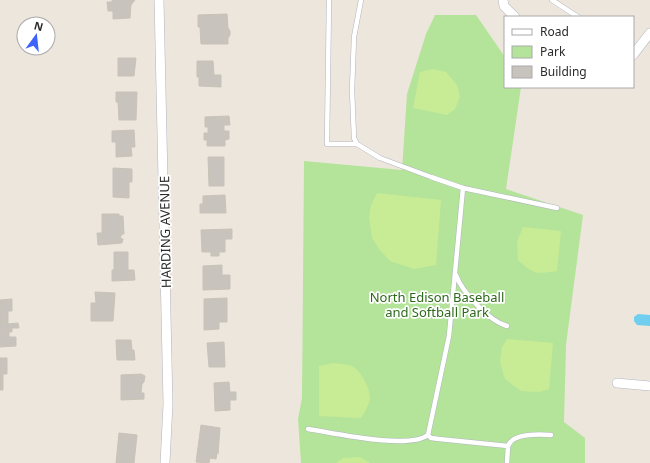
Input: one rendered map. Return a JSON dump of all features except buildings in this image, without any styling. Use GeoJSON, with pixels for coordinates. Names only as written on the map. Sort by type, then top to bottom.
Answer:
{"type":"FeatureCollection","features":[{"type":"Feature","properties":{"kind":"street","name":"HARDING AVENUE"},"geometry":{"type":"LineString","coordinates":[[159,0],[168,404],[166,463]]}},
{"type":"Feature","properties":{"kind":"street"},"geometry":{"type":"LineString","coordinates":[[503,0],[504,6],[514,16]]}},
{"type":"Feature","properties":{"kind":"street"},"geometry":{"type":"LineString","coordinates":[[634,54],[650,33]]}},
{"type":"Feature","properties":{"kind":"street"},"geometry":{"type":"LineString","coordinates":[[617,383],[650,386]]}},
{"type":"Feature","properties":{"kind":"lane"},"geometry":{"type":"LineString","coordinates":[[329,0],[327,144],[357,144],[380,158],[463,188],[557,208]]}},
{"type":"Feature","properties":{"kind":"lane"},"geometry":{"type":"LineString","coordinates":[[357,144],[354,138],[352,90],[354,38],[360,0]]}},
{"type":"Feature","properties":{"kind":"lane"},"geometry":{"type":"LineString","coordinates":[[552,0],[576,16]]}},
{"type":"Feature","properties":{"kind":"lane"},"geometry":{"type":"LineString","coordinates":[[428,435],[449,336],[463,188]]}},
{"type":"Feature","properties":{"kind":"lane"},"geometry":{"type":"LineString","coordinates":[[455,273],[462,288],[470,297],[494,320],[507,326]]}},
{"type":"Feature","properties":{"kind":"lane"},"geometry":{"type":"LineString","coordinates":[[308,429],[386,441],[417,439],[428,435]]}},
{"type":"Feature","properties":{"kind":"lane"},"geometry":{"type":"LineString","coordinates":[[507,463],[508,446],[510,441],[514,438],[534,434],[551,435]]}},
{"type":"Feature","properties":{"kind":"lane"},"geometry":{"type":"LineString","coordinates":[[428,435],[431,438],[508,446]]}},
{"type":"Feature","properties":{"kind":"green space","name":"North Edison Baseball and Softball Park"},"geometry":{"type":"Polygon","coordinates":[[[435,15],[476,15],[504,56],[504,88],[521,88],[506,189],[583,215],[566,345],[564,422],[585,438],[585,463],[301,463],[298,419],[302,398],[304,161],[402,170],[407,94],[426,34],[435,15]]]}},
{"type":"Feature","properties":{"kind":"green space"},"geometry":{"type":"Polygon","coordinates":[[[433,69],[446,72],[457,85],[460,97],[455,109],[447,115],[413,108],[420,72],[433,69]]]}},
{"type":"Feature","properties":{"kind":"green space"},"geometry":{"type":"Polygon","coordinates":[[[377,193],[441,200],[436,265],[414,269],[390,261],[380,250],[372,238],[369,218],[371,205],[377,193]]]}},
{"type":"Feature","properties":{"kind":"green space"},"geometry":{"type":"Polygon","coordinates":[[[523,227],[561,231],[557,271],[539,273],[532,271],[518,260],[517,242],[523,227]]]}},
{"type":"Feature","properties":{"kind":"green space"},"geometry":{"type":"Polygon","coordinates":[[[507,339],[553,343],[549,389],[539,392],[521,391],[505,379],[500,362],[502,347],[507,339]]]}},
{"type":"Feature","properties":{"kind":"green space"},"geometry":{"type":"Polygon","coordinates":[[[333,363],[352,366],[359,372],[364,380],[370,394],[370,398],[367,408],[361,418],[319,416],[319,366],[333,363]]]}},
{"type":"Feature","properties":{"kind":"green space"},"geometry":{"type":"Polygon","coordinates":[[[360,457],[370,463],[336,463],[343,458],[360,457]]]}},
{"type":"Feature","properties":{"kind":"water"},"geometry":{"type":"Polygon","coordinates":[[[638,314],[650,315],[650,326],[637,325],[634,321],[634,317],[638,314]]]}}]}
